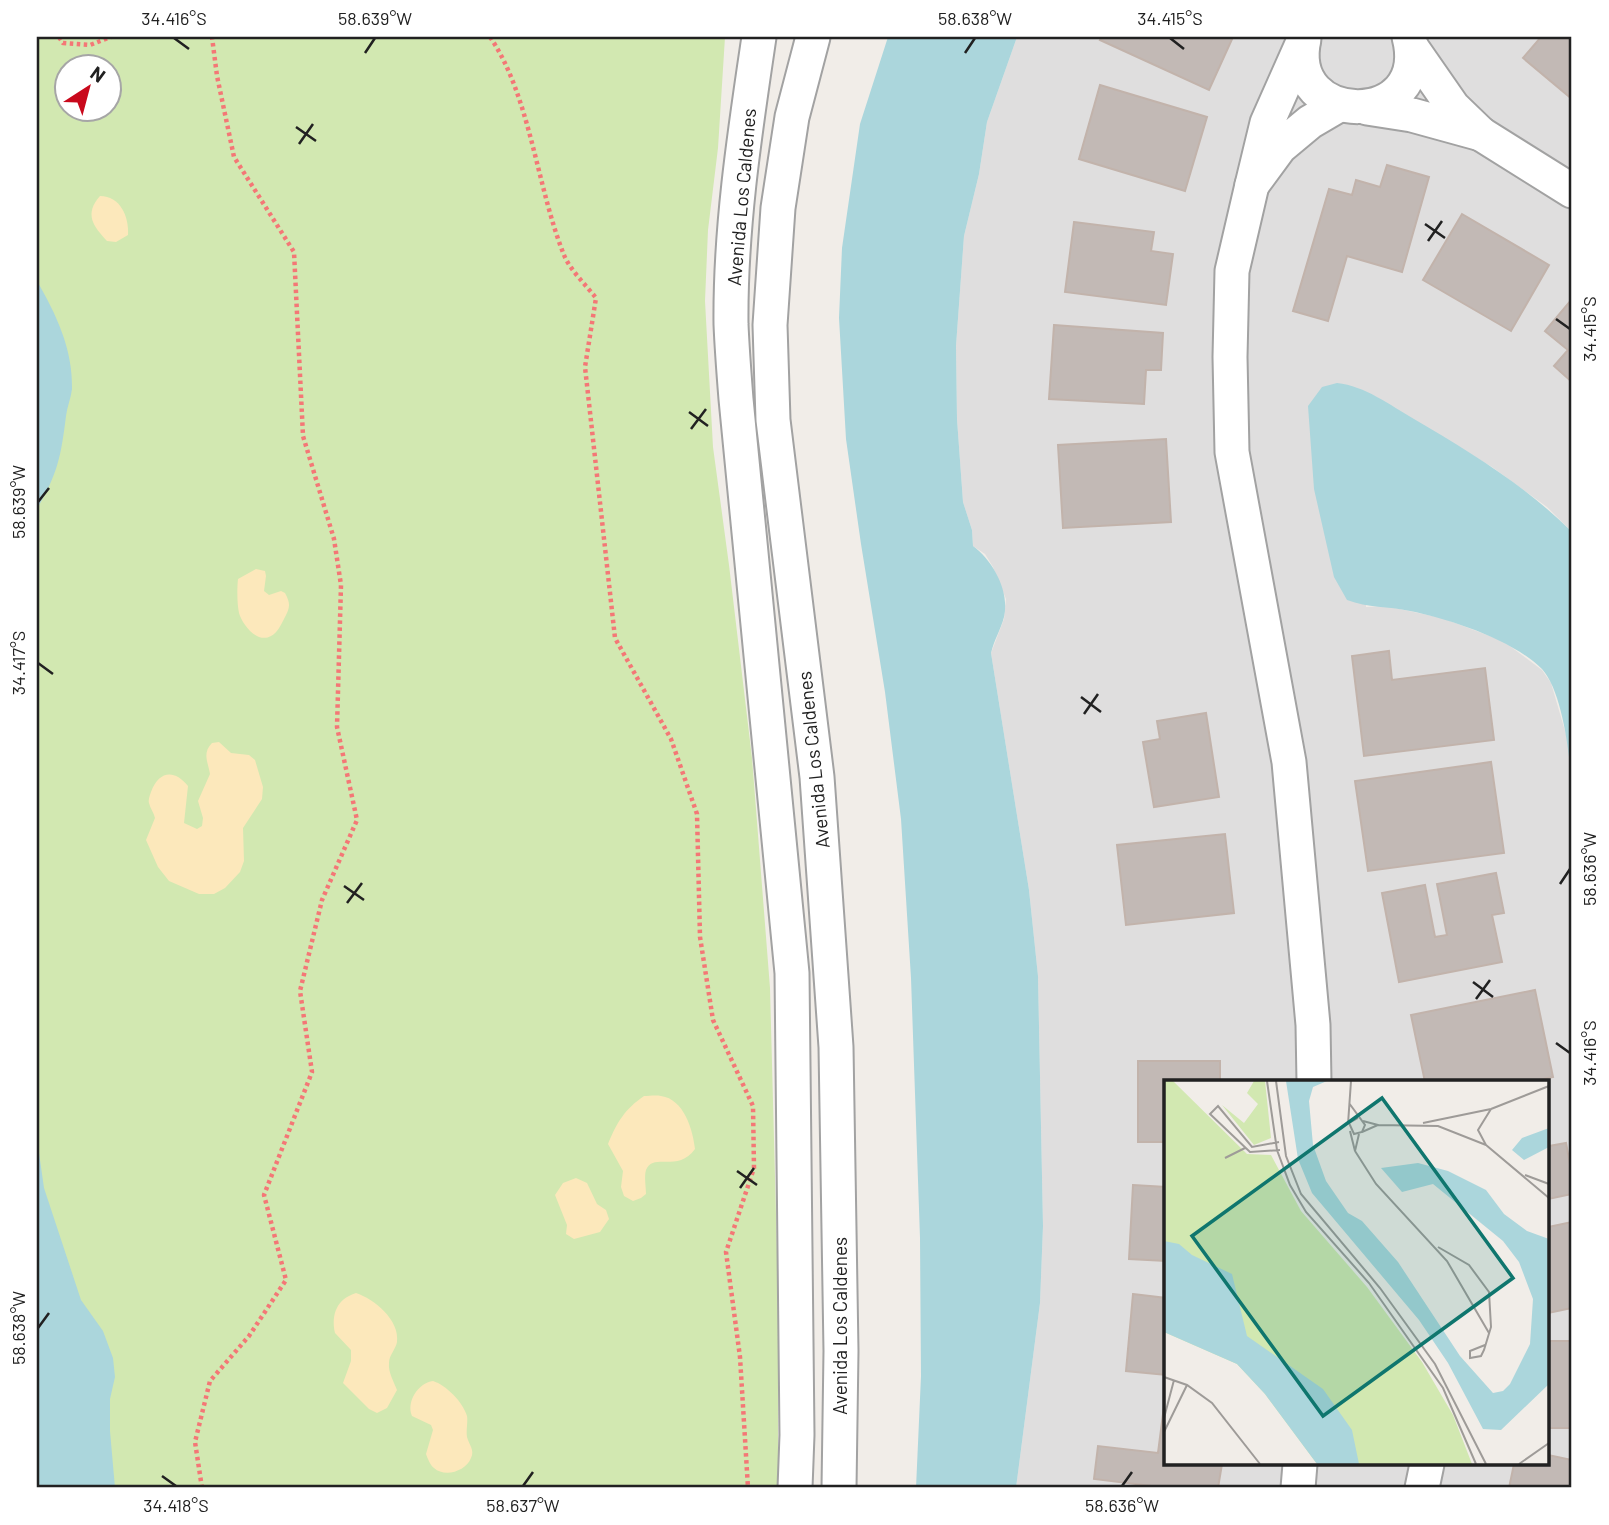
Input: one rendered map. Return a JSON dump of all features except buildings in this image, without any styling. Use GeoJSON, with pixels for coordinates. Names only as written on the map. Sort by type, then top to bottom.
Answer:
{"type":"FeatureCollection","features":[{"type":"Feature","properties":{"kind":"street","name":"Avenida Los Caldenes"},"geometry":{"type":"LineString","coordinates":[[759,37],[735,229],[731,324],[792,973],[797,1435],[795,1488]]}},
{"type":"Feature","properties":{"kind":"street","name":"Avenida Los Caldenes"},"geometry":{"type":"LineString","coordinates":[[813,37],[792,117],[778,208],[769,326],[773,420],[817,778],[836,1048],[841,1351],[839,1488]]}},
{"type":"Feature","properties":{"kind":"street"},"geometry":{"type":"LineString","coordinates":[[1304,40],[1302,58],[1306,73],[1314,87],[1325,98],[1353,107],[1412,115],[1481,134]]}},
{"type":"Feature","properties":{"kind":"street"},"geometry":{"type":"LineString","coordinates":[[1304,40],[1267,123],[1252,185],[1232,271],[1230,357],[1232,452],[1289,762],[1313,1025],[1314,1080]]}},
{"type":"Feature","properties":{"kind":"street"},"geometry":{"type":"LineString","coordinates":[[1252,185],[1280,147],[1310,122],[1353,107],[1383,103],[1396,93],[1406,80],[1412,64],[1411,42]]}},
{"type":"Feature","properties":{"kind":"street"},"geometry":{"type":"LineString","coordinates":[[1411,42],[1453,107],[1481,134],[1572,191]]}},
{"type":"Feature","properties":{"kind":"street"},"geometry":{"type":"LineString","coordinates":[[1313,1025],[1337,1080]]}},
{"type":"Feature","properties":{"kind":"street"},"geometry":{"type":"LineString","coordinates":[[1298,1488],[1300,1466]]}},
{"type":"Feature","properties":{"kind":"street"},"geometry":{"type":"LineString","coordinates":[[1422,1488],[1427,1466]]}},
{"type":"Feature","properties":{"kind":"path"},"geometry":{"type":"LineString","coordinates":[[60,37],[63,43],[90,45],[111,37]]}},
{"type":"Feature","properties":{"kind":"path"},"geometry":{"type":"LineString","coordinates":[[202,1488],[195,1442],[210,1381],[249,1336],[286,1280],[264,1195],[312,1073],[300,991],[322,900],[357,820],[337,727],[341,585],[334,540],[303,436],[295,252],[234,157],[217,76],[212,37]]}},
{"type":"Feature","properties":{"kind":"path"},"geometry":{"type":"LineString","coordinates":[[490,37],[500,51],[520,103],[543,190],[565,258],[596,298],[585,367],[615,638],[671,739],[697,814],[700,937],[713,1020],[754,1106],[754,1168],[726,1252],[740,1357],[748,1488]]}},
{"type":"Feature","properties":{"kind":"shaded area"},"geometry":{"type":"Polygon","coordinates":[[[1017,37],[1572,37],[1572,532],[1547,507],[1492,467],[1371,394],[1366,607],[1385,606],[1442,618],[1503,641],[1542,670],[1551,683],[1570,748],[1572,1488],[1016,1488],[1040,1303],[1043,1226],[1038,976],[1029,890],[991,653],[1004,619],[1006,599],[985,554],[973,546],[972,530],[963,502],[957,419],[956,346],[964,236],[979,174],[987,122],[1017,37]]]}},
{"type":"Feature","properties":{"kind":"green space"},"geometry":{"type":"Polygon","coordinates":[[[37,37],[725,37],[718,148],[708,230],[705,301],[713,447],[752,758],[770,988],[778,1290],[778,1488],[37,1488],[37,37]]]}},
{"type":"Feature","properties":{"kind":"sand"},"geometry":{"type":"Polygon","coordinates":[[[100,196],[113,199],[125,214],[128,235],[116,242],[107,241],[92,220],[92,209],[100,196]]]}},
{"type":"Feature","properties":{"kind":"sand"},"geometry":{"type":"Polygon","coordinates":[[[256,569],[265,571],[264,591],[269,595],[281,591],[285,593],[289,603],[288,612],[279,629],[266,638],[251,632],[238,609],[238,579],[256,569]]]}},
{"type":"Feature","properties":{"kind":"sand"},"geometry":{"type":"Polygon","coordinates":[[[219,742],[231,753],[249,755],[255,760],[263,787],[262,799],[243,828],[244,861],[240,872],[225,888],[214,894],[199,894],[169,881],[158,867],[146,840],[155,818],[149,799],[154,785],[163,776],[177,777],[188,786],[184,823],[197,829],[202,826],[203,818],[198,801],[210,774],[206,754],[212,743],[219,742]]]}},
{"type":"Feature","properties":{"kind":"sand"},"geometry":{"type":"Polygon","coordinates":[[[644,1096],[661,1096],[676,1103],[686,1116],[695,1149],[681,1160],[654,1162],[649,1165],[645,1172],[646,1194],[633,1201],[624,1196],[621,1187],[623,1171],[608,1144],[622,1117],[644,1096]]]}},
{"type":"Feature","properties":{"kind":"sand"},"geometry":{"type":"Polygon","coordinates":[[[576,1178],[587,1183],[597,1204],[606,1210],[609,1219],[600,1232],[574,1239],[566,1234],[567,1225],[555,1195],[563,1183],[576,1178]]]}},
{"type":"Feature","properties":{"kind":"sand"},"geometry":{"type":"Polygon","coordinates":[[[356,1293],[378,1305],[390,1318],[397,1334],[389,1366],[397,1390],[387,1408],[377,1413],[369,1409],[343,1383],[351,1361],[351,1350],[335,1333],[334,1320],[340,1303],[356,1293]]]}},
{"type":"Feature","properties":{"kind":"sand"},"geometry":{"type":"Polygon","coordinates":[[[433,1381],[453,1395],[467,1416],[467,1437],[472,1455],[465,1466],[455,1472],[439,1471],[431,1465],[426,1454],[433,1430],[431,1425],[412,1416],[412,1399],[418,1389],[433,1381]]]}},
{"type":"Feature","properties":{"kind":"water"},"geometry":{"type":"Polygon","coordinates":[[[888,37],[1017,37],[987,122],[979,174],[964,236],[956,346],[957,419],[963,502],[972,530],[973,546],[993,568],[1004,597],[1004,617],[991,653],[1029,890],[1038,976],[1043,1226],[1040,1303],[1016,1488],[916,1488],[921,1376],[920,1238],[911,978],[901,819],[885,692],[846,439],[839,318],[842,248],[860,124],[888,37]]]}},
{"type":"Feature","properties":{"kind":"water"},"geometry":{"type":"Polygon","coordinates":[[[37,281],[62,332],[70,360],[72,389],[58,464],[37,509],[37,281]]]}},
{"type":"Feature","properties":{"kind":"water"},"geometry":{"type":"Polygon","coordinates":[[[1337,383],[1377,397],[1476,457],[1517,485],[1572,532],[1572,788],[1560,709],[1549,679],[1542,669],[1515,649],[1480,632],[1410,611],[1347,600],[1334,577],[1314,489],[1308,406],[1322,387],[1337,383]]]}},
{"type":"Feature","properties":{"kind":"water"},"geometry":{"type":"Polygon","coordinates":[[[37,1139],[44,1188],[81,1300],[103,1331],[113,1358],[115,1377],[110,1399],[110,1431],[115,1488],[37,1488],[37,1139]]]}}]}
